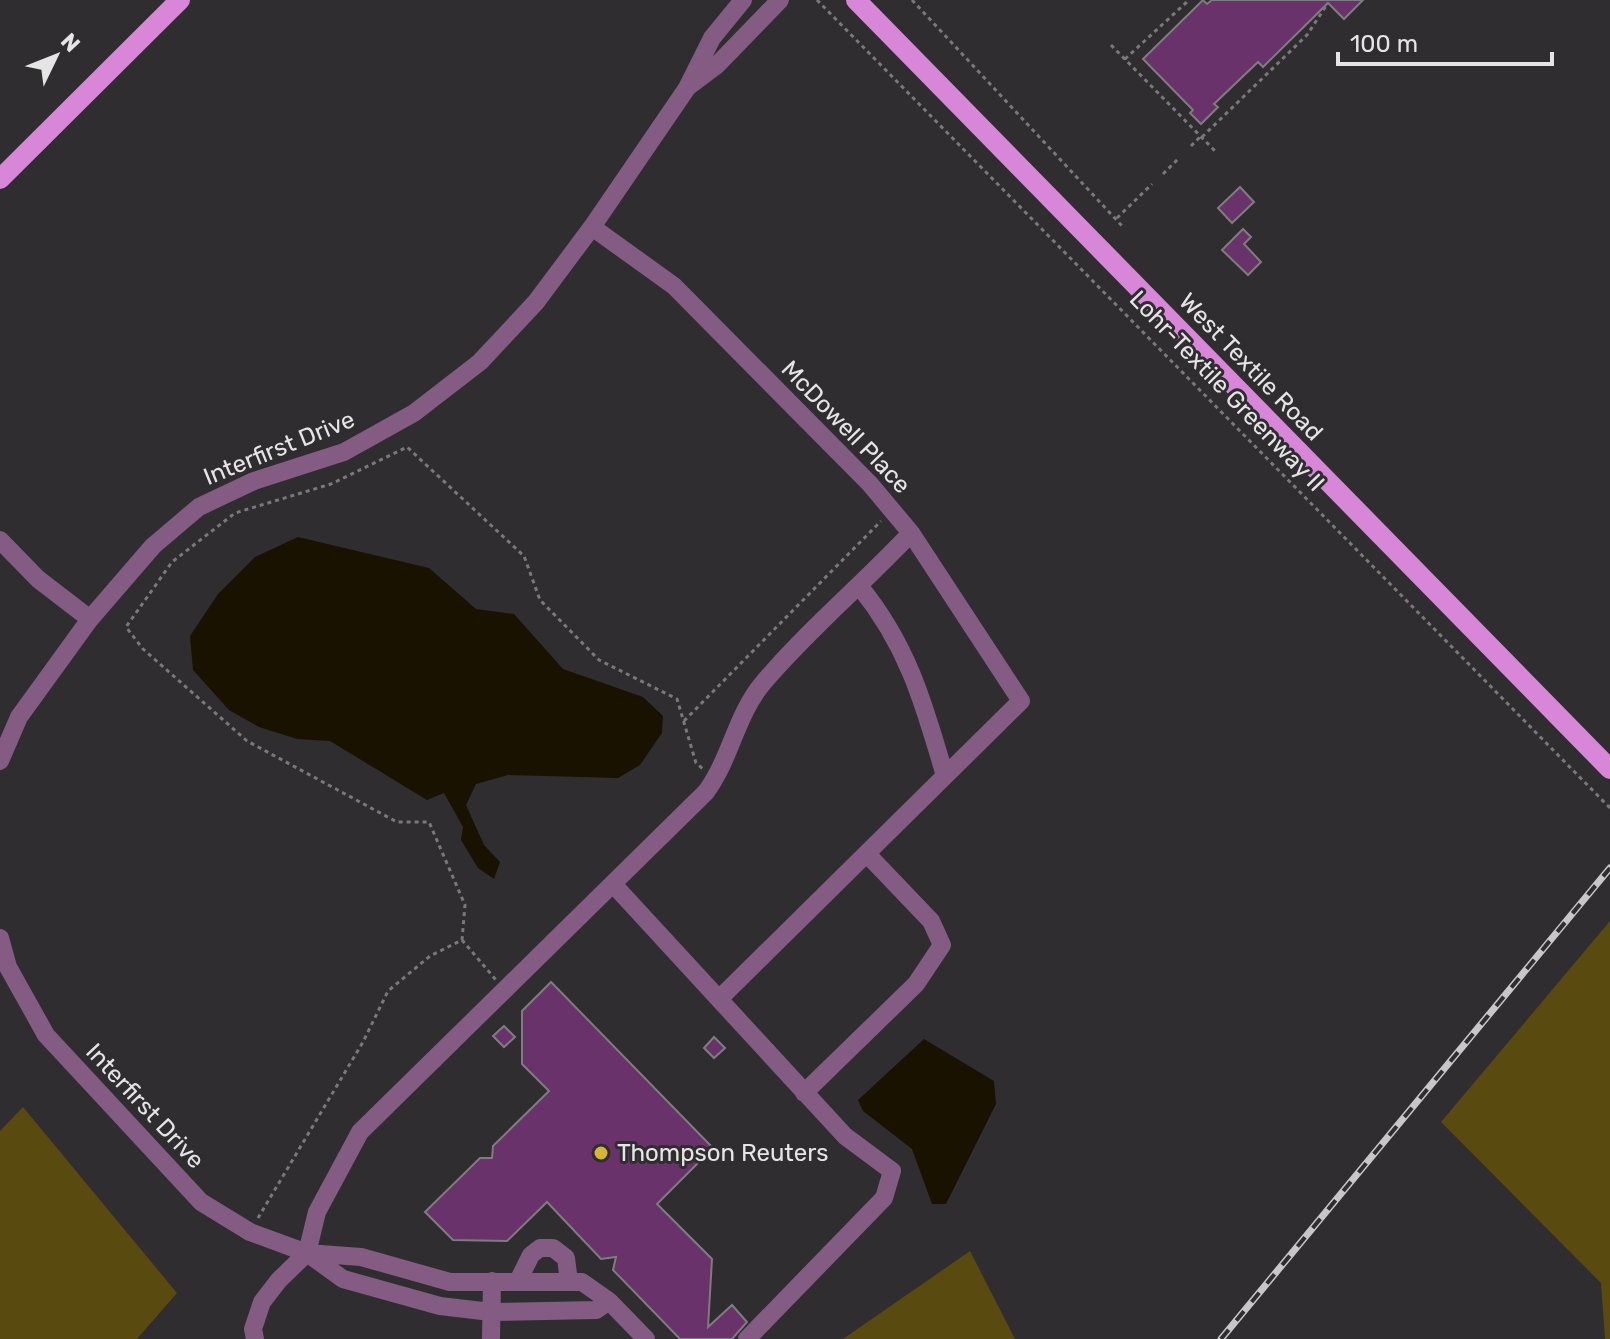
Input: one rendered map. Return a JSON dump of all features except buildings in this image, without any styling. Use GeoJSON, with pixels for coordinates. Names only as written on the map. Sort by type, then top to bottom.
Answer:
{"type":"FeatureCollection","features":[{"type":"Feature","properties":{"kind":"main road"},"geometry":{"type":"LineString","coordinates":[[0,179],[180,0]]}},
{"type":"Feature","properties":{"kind":"main road","name":"West Textile Road"},"geometry":{"type":"LineString","coordinates":[[856,0],[1610,769]]}},
{"type":"Feature","properties":{"kind":"street","name":"Interfirst Drive"},"geometry":{"type":"LineString","coordinates":[[0,761],[19,717],[90,619],[153,546],[199,507],[254,481],[344,452],[414,413],[480,362],[536,302],[592,227],[687,88],[706,47],[743,0]]}},
{"type":"Feature","properties":{"kind":"street","name":"Interfirst Drive"},"geometry":{"type":"LineString","coordinates":[[687,88],[717,65],[780,0]]}},
{"type":"Feature","properties":{"kind":"street","name":"McDowell Place"},"geometry":{"type":"LineString","coordinates":[[592,227],[674,286],[892,510],[911,533],[1021,701],[945,776]]}},
{"type":"Feature","properties":{"kind":"street"},"geometry":{"type":"LineString","coordinates":[[255,1339],[253,1329],[262,1302],[307,1253],[317,1212],[360,1132],[715,780],[742,714],[763,683],[911,533]]}},
{"type":"Feature","properties":{"kind":"street"},"geometry":{"type":"LineString","coordinates":[[0,540],[38,579],[90,619]]}},
{"type":"Feature","properties":{"kind":"street"},"geometry":{"type":"LineString","coordinates":[[719,999],[945,776],[914,673],[881,612],[860,587]]}},
{"type":"Feature","properties":{"kind":"street"},"geometry":{"type":"LineString","coordinates":[[804,1093],[916,984],[942,945],[931,921],[867,854]]}},
{"type":"Feature","properties":{"kind":"street"},"geometry":{"type":"LineString","coordinates":[[613,884],[845,1136],[892,1171],[884,1198],[747,1339]]}},
{"type":"Feature","properties":{"kind":"street","name":"Interfirst Drive"},"geometry":{"type":"LineString","coordinates":[[0,938],[8,967],[46,1035],[201,1202],[250,1232],[307,1253]]}},
{"type":"Feature","properties":{"kind":"street"},"geometry":{"type":"LineString","coordinates":[[518,1281],[531,1255],[540,1248],[553,1248],[566,1258],[564,1282],[556,1311]]}},
{"type":"Feature","properties":{"kind":"street"},"geometry":{"type":"LineString","coordinates":[[307,1253],[361,1257],[450,1282],[582,1282],[609,1301],[646,1339]]}},
{"type":"Feature","properties":{"kind":"street"},"geometry":{"type":"LineString","coordinates":[[307,1253],[343,1279],[440,1306],[491,1312],[596,1310],[609,1301]]}},
{"type":"Feature","properties":{"kind":"street"},"geometry":{"type":"LineString","coordinates":[[491,1339],[492,1281]]}},
{"type":"Feature","properties":{"kind":"path","name":"Lohr-Textile Greenway II"},"geometry":{"type":"LineString","coordinates":[[817,0],[1610,808]]}},
{"type":"Feature","properties":{"kind":"path"},"geometry":{"type":"LineString","coordinates":[[912,0],[1123,227]]}},
{"type":"Feature","properties":{"kind":"path"},"geometry":{"type":"LineString","coordinates":[[1125,59],[1189,0]]}},
{"type":"Feature","properties":{"kind":"path"},"geometry":{"type":"LineString","coordinates":[[1191,146],[1307,35],[1328,3]]}},
{"type":"Feature","properties":{"kind":"path"},"geometry":{"type":"LineString","coordinates":[[1111,45],[1217,153]]}},
{"type":"Feature","properties":{"kind":"path"},"geometry":{"type":"LineString","coordinates":[[1163,174],[1180,157]]}},
{"type":"Feature","properties":{"kind":"path"},"geometry":{"type":"LineString","coordinates":[[1117,218],[1152,184]]}},
{"type":"Feature","properties":{"kind":"path"},"geometry":{"type":"LineString","coordinates":[[505,990],[462,940],[465,905],[429,822],[397,822],[247,741],[143,649],[126,627],[172,562],[235,513],[331,484],[407,447],[524,556],[540,600],[599,660],[677,699],[696,763],[715,780]]}},
{"type":"Feature","properties":{"kind":"path"},"geometry":{"type":"LineString","coordinates":[[683,722],[892,510]]}},
{"type":"Feature","properties":{"kind":"path"},"geometry":{"type":"LineString","coordinates":[[250,1232],[363,1042],[388,991],[430,956],[462,940]]}},
{"type":"Feature","properties":{"kind":"shaded area"},"geometry":{"type":"Polygon","coordinates":[[[298,537],[429,568],[476,609],[514,614],[563,669],[643,697],[663,716],[662,733],[640,765],[618,778],[508,775],[476,784],[466,805],[484,845],[500,862],[494,879],[478,868],[461,840],[463,827],[444,793],[427,800],[330,741],[297,739],[259,727],[229,710],[193,670],[190,636],[218,594],[255,557],[298,537]]]}},
{"type":"Feature","properties":{"kind":"shaded area"},"geometry":{"type":"Polygon","coordinates":[[[1610,921],[1610,1339],[1605,1339],[1601,1283],[1441,1122],[1610,921]]]}},
{"type":"Feature","properties":{"kind":"shaded area"},"geometry":{"type":"Polygon","coordinates":[[[924,1039],[994,1081],[996,1104],[946,1204],[932,1204],[912,1149],[863,1111],[858,1100],[924,1039]]]}},
{"type":"Feature","properties":{"kind":"shaded area"},"geometry":{"type":"Polygon","coordinates":[[[23,1107],[177,1293],[137,1339],[0,1339],[0,1131],[23,1107]]]}},
{"type":"Feature","properties":{"kind":"shaded area"},"geometry":{"type":"Polygon","coordinates":[[[970,1251],[1015,1339],[843,1339],[970,1251]]]}},
{"type":"Feature","properties":{"kind":"railway"},"geometry":{"type":"LineString","coordinates":[[1221,1339],[1610,868]]}},
{"type":"Feature","properties":{"kind":"place","name":"Thompson Reuters"},"geometry":{"type":"Point","coordinates":[601,1153]}}]}
